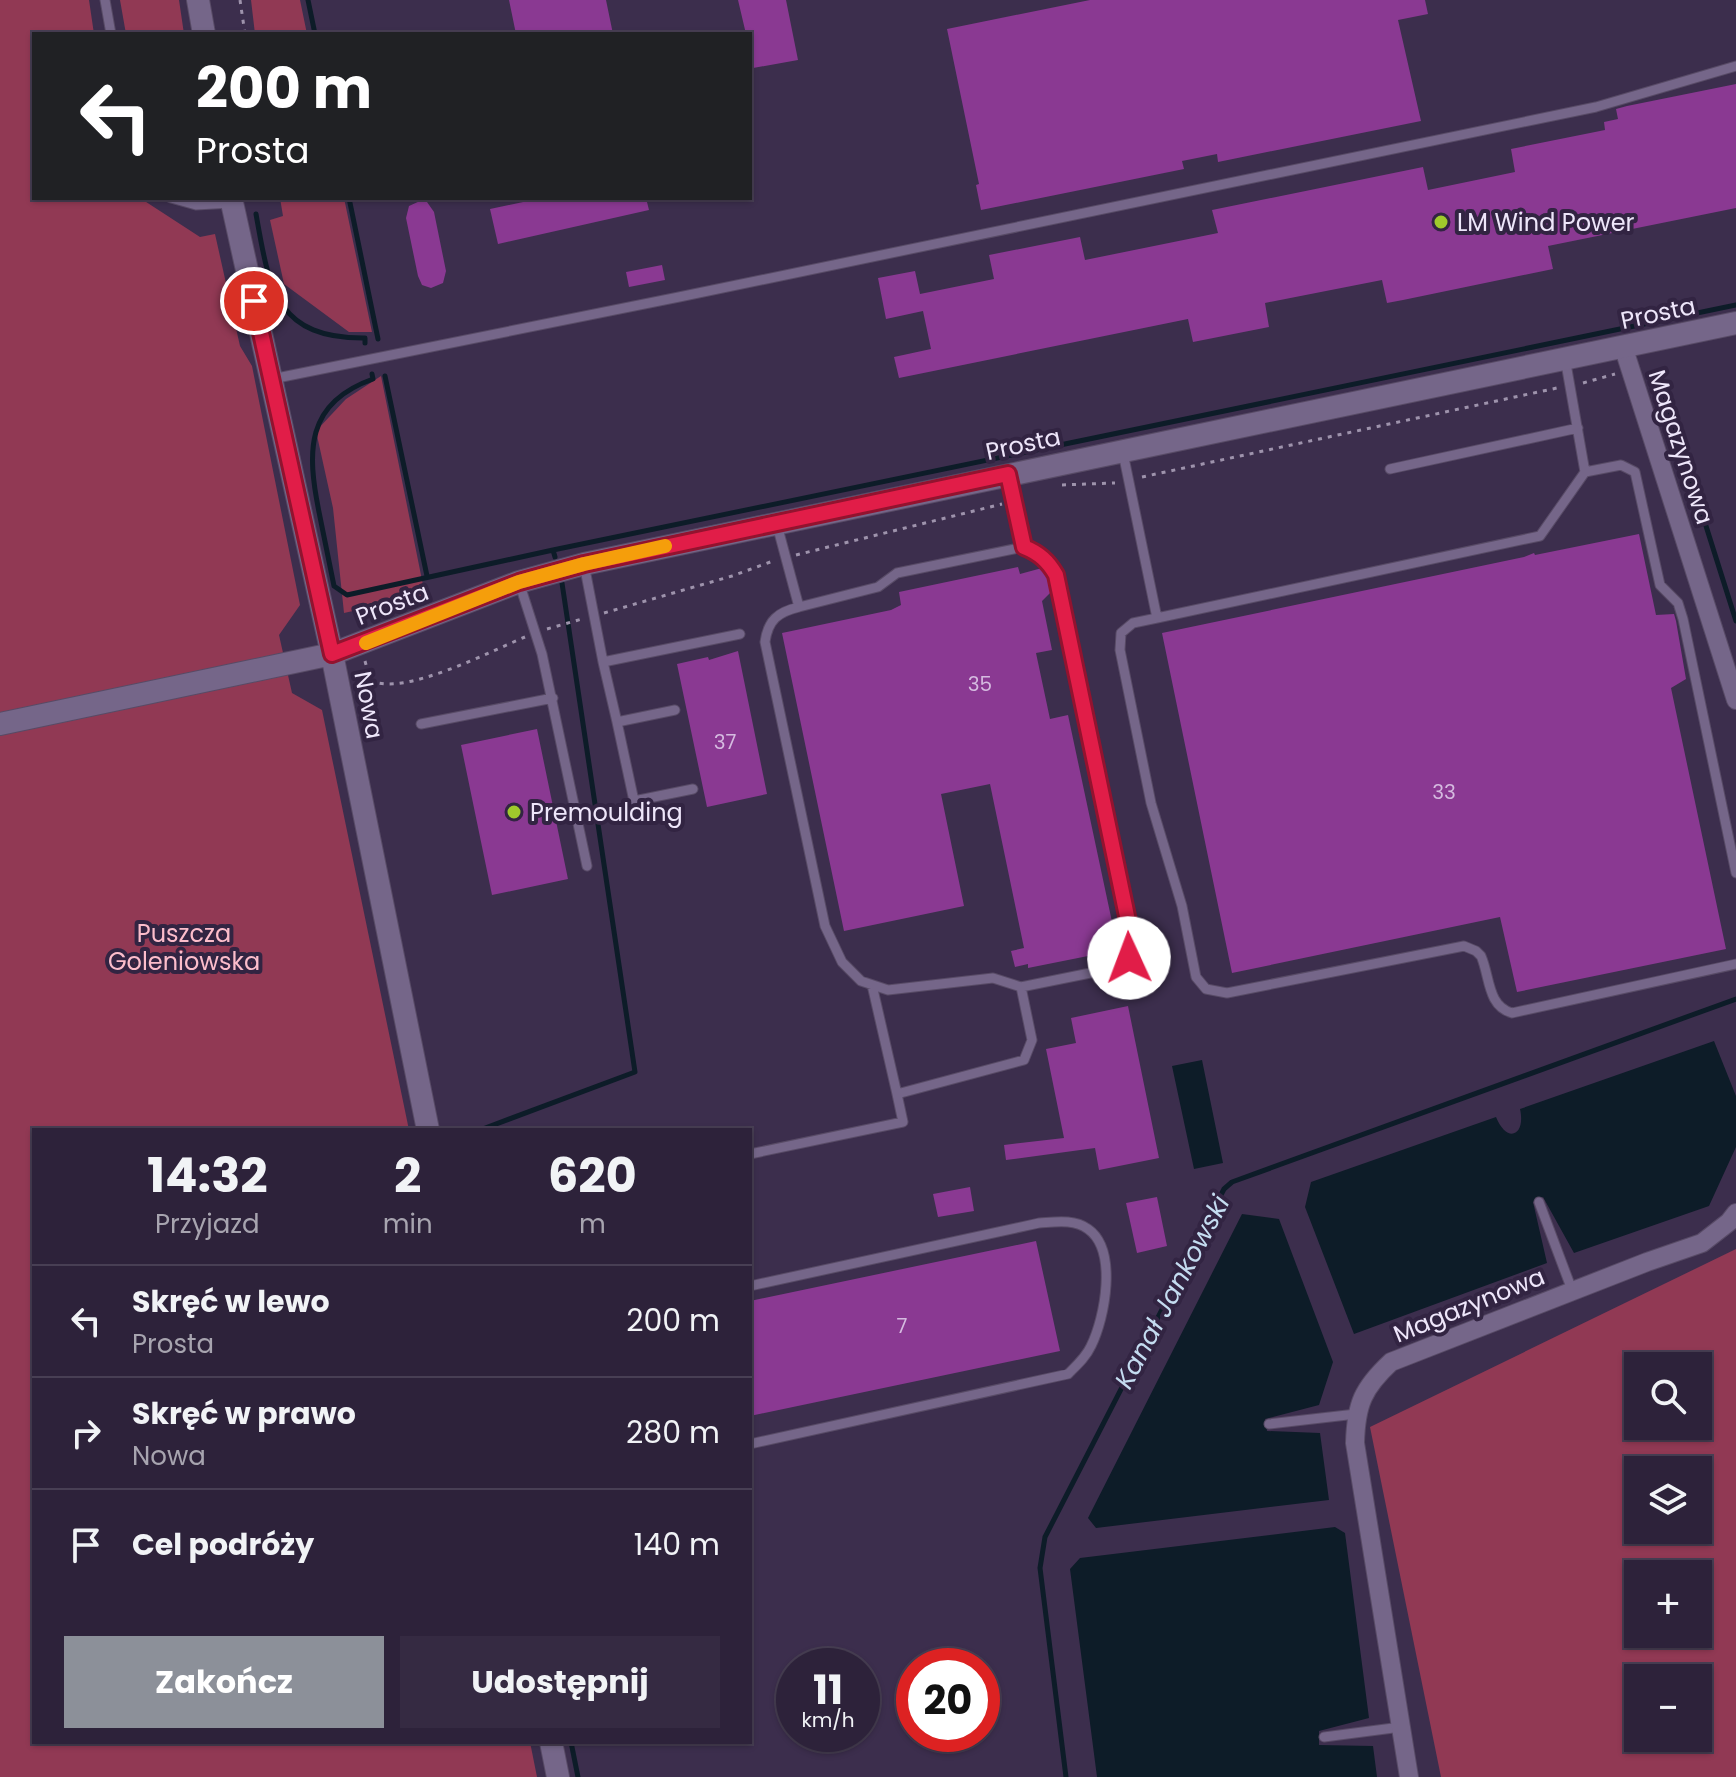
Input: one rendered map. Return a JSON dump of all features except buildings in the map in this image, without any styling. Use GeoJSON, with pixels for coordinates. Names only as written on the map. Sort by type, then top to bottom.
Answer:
{"type":"FeatureCollection","features":[{"type":"Feature","properties":{"kind":"street"},"geometry":{"type":"LineString","coordinates":[[198,0],[204,32]]}},
{"type":"Feature","properties":{"kind":"street","name":"Nowa"},"geometry":{"type":"LineString","coordinates":[[232,201],[332,654],[428,1128]]}},
{"type":"Feature","properties":{"kind":"street","name":"Prosta"},"geometry":{"type":"LineString","coordinates":[[0,724],[332,654],[519,582],[584,564],[1736,323]]}},
{"type":"Feature","properties":{"kind":"street","name":"Magazynowa"},"geometry":{"type":"LineString","coordinates":[[1623,346],[1736,700]]}},
{"type":"Feature","properties":{"kind":"street","name":"Magazynowa"},"geometry":{"type":"LineString","coordinates":[[1409,1777],[1355,1443],[1356,1414],[1369,1382],[1391,1362],[1572,1290],[1702,1243],[1736,1213]]}},
{"type":"Feature","properties":{"kind":"street"},"geometry":{"type":"LineString","coordinates":[[551,1744],[558,1777]]}},
{"type":"Feature","properties":{"kind":"lane"},"geometry":{"type":"LineString","coordinates":[[105,0],[111,32]]}},
{"type":"Feature","properties":{"kind":"lane"},"geometry":{"type":"LineString","coordinates":[[272,379],[1596,107],[1736,66]]}},
{"type":"Feature","properties":{"kind":"lane"},"geometry":{"type":"LineString","coordinates":[[178,200],[196,205],[232,201]]}},
{"type":"Feature","properties":{"kind":"lane"},"geometry":{"type":"LineString","coordinates":[[1565,358],[1585,472]]}},
{"type":"Feature","properties":{"kind":"lane"},"geometry":{"type":"LineString","coordinates":[[1390,469],[1578,428]]}},
{"type":"Feature","properties":{"kind":"lane"},"geometry":{"type":"LineString","coordinates":[[1122,449],[1157,618]]}},
{"type":"Feature","properties":{"kind":"lane"},"geometry":{"type":"LineString","coordinates":[[1736,873],[1683,619],[1678,603],[1660,585],[1635,472],[1621,465],[1585,472],[1540,536],[1133,623],[1121,633],[1120,650],[1151,803],[1182,906],[1196,977],[1206,989],[1227,993],[1464,946],[1481,956],[1493,998],[1498,1006],[1512,1013],[1736,964]]}},
{"type":"Feature","properties":{"kind":"lane"},"geometry":{"type":"LineString","coordinates":[[1008,474],[1024,547]]}},
{"type":"Feature","properties":{"kind":"lane"},"geometry":{"type":"LineString","coordinates":[[777,522],[799,607]]}},
{"type":"Feature","properties":{"kind":"lane"},"geometry":{"type":"LineString","coordinates":[[1024,547],[1048,561],[1056,575],[1133,945],[1129,958],[1120,967],[1021,987],[993,978],[888,990],[861,981],[842,962],[825,926],[765,642],[774,617],[785,610],[799,607],[878,587],[897,573],[1024,547]]}},
{"type":"Feature","properties":{"kind":"lane"},"geometry":{"type":"LineString","coordinates":[[584,564],[634,801],[693,789]]}},
{"type":"Feature","properties":{"kind":"lane"},"geometry":{"type":"LineString","coordinates":[[519,582],[553,698],[587,866]]}},
{"type":"Feature","properties":{"kind":"lane"},"geometry":{"type":"LineString","coordinates":[[603,662],[740,634]]}},
{"type":"Feature","properties":{"kind":"lane"},"geometry":{"type":"LineString","coordinates":[[421,724],[553,698]]}},
{"type":"Feature","properties":{"kind":"lane"},"geometry":{"type":"LineString","coordinates":[[617,722],[675,710]]}},
{"type":"Feature","properties":{"kind":"lane"},"geometry":{"type":"LineString","coordinates":[[752,1154],[903,1122],[872,985]]}},
{"type":"Feature","properties":{"kind":"lane"},"geometry":{"type":"LineString","coordinates":[[897,1094],[1024,1060],[1032,1040],[1021,987]]}},
{"type":"Feature","properties":{"kind":"lane"},"geometry":{"type":"LineString","coordinates":[[1539,1202],[1572,1290]]}},
{"type":"Feature","properties":{"kind":"lane"},"geometry":{"type":"LineString","coordinates":[[752,1286],[1039,1223],[1062,1221],[1080,1224],[1091,1231],[1101,1245],[1106,1270],[1103,1313],[1098,1330],[1091,1348],[1068,1374],[752,1444]]}},
{"type":"Feature","properties":{"kind":"lane"},"geometry":{"type":"LineString","coordinates":[[1269,1424],[1356,1414]]}},
{"type":"Feature","properties":{"kind":"lane"},"geometry":{"type":"LineString","coordinates":[[1324,1737],[1401,1727]]}},
{"type":"Feature","properties":{"kind":"path"},"geometry":{"type":"LineString","coordinates":[[240,0],[245,32]]}},
{"type":"Feature","properties":{"kind":"path"},"geometry":{"type":"LineString","coordinates":[[1060,485],[1128,480],[1570,386],[1631,369]]}},
{"type":"Feature","properties":{"kind":"path"},"geometry":{"type":"LineString","coordinates":[[363,657],[370,680],[379,685],[415,681],[536,633],[732,576],[786,557],[1014,500]]}},
{"type":"Feature","properties":{"kind":"green space","name":"Puszcza Goleniowska"},"geometry":{"type":"Polygon","coordinates":[[[0,0],[89,0],[94,32],[32,32],[32,200],[143,200],[200,237],[215,234],[240,346],[252,366],[300,605],[279,635],[292,693],[322,710],[409,1128],[32,1128],[32,1744],[530,1744],[537,1777],[0,1777],[0,0]]]}},
{"type":"Feature","properties":{"kind":"green space"},"geometry":{"type":"Polygon","coordinates":[[[120,0],[179,0],[184,32],[126,32],[120,0]]]}},
{"type":"Feature","properties":{"kind":"green space"},"geometry":{"type":"Polygon","coordinates":[[[251,0],[300,0],[307,32],[255,32],[251,0]]]}},
{"type":"Feature","properties":{"kind":"green space"},"geometry":{"type":"Polygon","coordinates":[[[280,200],[344,200],[372,332],[349,332],[284,284],[270,220],[283,216],[280,200]]]}},
{"type":"Feature","properties":{"kind":"green space"},"geometry":{"type":"Polygon","coordinates":[[[381,376],[425,595],[344,613],[333,508],[316,431],[346,399],[381,376]]]}},
{"type":"Feature","properties":{"kind":"green space"},"geometry":{"type":"Polygon","coordinates":[[[1736,1249],[1736,1777],[1441,1777],[1370,1427],[1736,1249]]]}},
{"type":"Feature","properties":{"kind":"water"},"geometry":{"type":"Polygon","coordinates":[[[1714,1041],[1736,1096],[1736,1147],[1709,1206],[1574,1253],[1543,1197],[1533,1202],[1547,1263],[1354,1334],[1305,1207],[1311,1182],[1496,1117],[1505,1131],[1514,1133],[1520,1125],[1520,1109],[1714,1041]]]}},
{"type":"Feature","properties":{"kind":"water"},"geometry":{"type":"Polygon","coordinates":[[[1202,1060],[1223,1163],[1194,1169],[1172,1066],[1202,1060]]]}},
{"type":"Feature","properties":{"kind":"water"},"geometry":{"type":"Polygon","coordinates":[[[1242,1214],[1279,1219],[1333,1362],[1319,1405],[1265,1419],[1267,1431],[1320,1433],[1329,1500],[1096,1528],[1088,1518],[1242,1214]]]}},
{"type":"Feature","properties":{"kind":"water"},"geometry":{"type":"Polygon","coordinates":[[[1335,1527],[1345,1533],[1369,1718],[1319,1731],[1319,1745],[1373,1746],[1377,1777],[1097,1777],[1070,1569],[1080,1558],[1335,1527]]]}},
{"type":"Feature","properties":{"kind":"waterway"},"geometry":{"type":"LineString","coordinates":[[308,0],[315,32]]}},
{"type":"Feature","properties":{"kind":"waterway"},"geometry":{"type":"LineString","coordinates":[[349,200],[378,339]]}},
{"type":"Feature","properties":{"kind":"waterway"},"geometry":{"type":"LineString","coordinates":[[256,214],[272,286],[282,304],[294,318],[312,329],[335,336],[365,338],[365,343]]}},
{"type":"Feature","properties":{"kind":"waterway"},"geometry":{"type":"LineString","coordinates":[[553,550],[1736,305]]}},
{"type":"Feature","properties":{"kind":"waterway"},"geometry":{"type":"LineString","coordinates":[[372,374],[373,379],[334,401],[316,432],[313,450],[315,490],[334,586],[347,595],[553,550],[555,557]]}},
{"type":"Feature","properties":{"kind":"waterway"},"geometry":{"type":"LineString","coordinates":[[1658,374],[1736,621]]}},
{"type":"Feature","properties":{"kind":"waterway"},"geometry":{"type":"LineString","coordinates":[[385,376],[427,576]]}},
{"type":"Feature","properties":{"kind":"waterway"},"geometry":{"type":"LineString","coordinates":[[485,1128],[635,1072],[562,583]]}},
{"type":"Feature","properties":{"kind":"waterway","name":"Kanał Jankowski"},"geometry":{"type":"LineString","coordinates":[[1066,1777],[1040,1568],[1045,1537],[1224,1189],[1232,1182],[1736,999]]}},
{"type":"Feature","properties":{"kind":"waterway"},"geometry":{"type":"LineString","coordinates":[[571,1744],[578,1777]]}},
{"type":"Feature","properties":{"kind":"slow traffic"},"geometry":{"type":"LineString","coordinates":[[366,643],[519,582],[665,546]]}},
{"type":"Feature","properties":{"kind":"place","name":"LM Wind Power"},"geometry":{"type":"Point","coordinates":[1441,222]}},
{"type":"Feature","properties":{"kind":"place","name":"Premoulding"},"geometry":{"type":"Point","coordinates":[514,812]}},
{"type":"Feature","properties":{"kind":"route"},"geometry":{"type":"LineString","coordinates":[[254,301],[332,654],[519,582],[584,564],[1008,474],[1024,547],[1048,561],[1056,575],[1133,945],[1129,958]]}}]}
